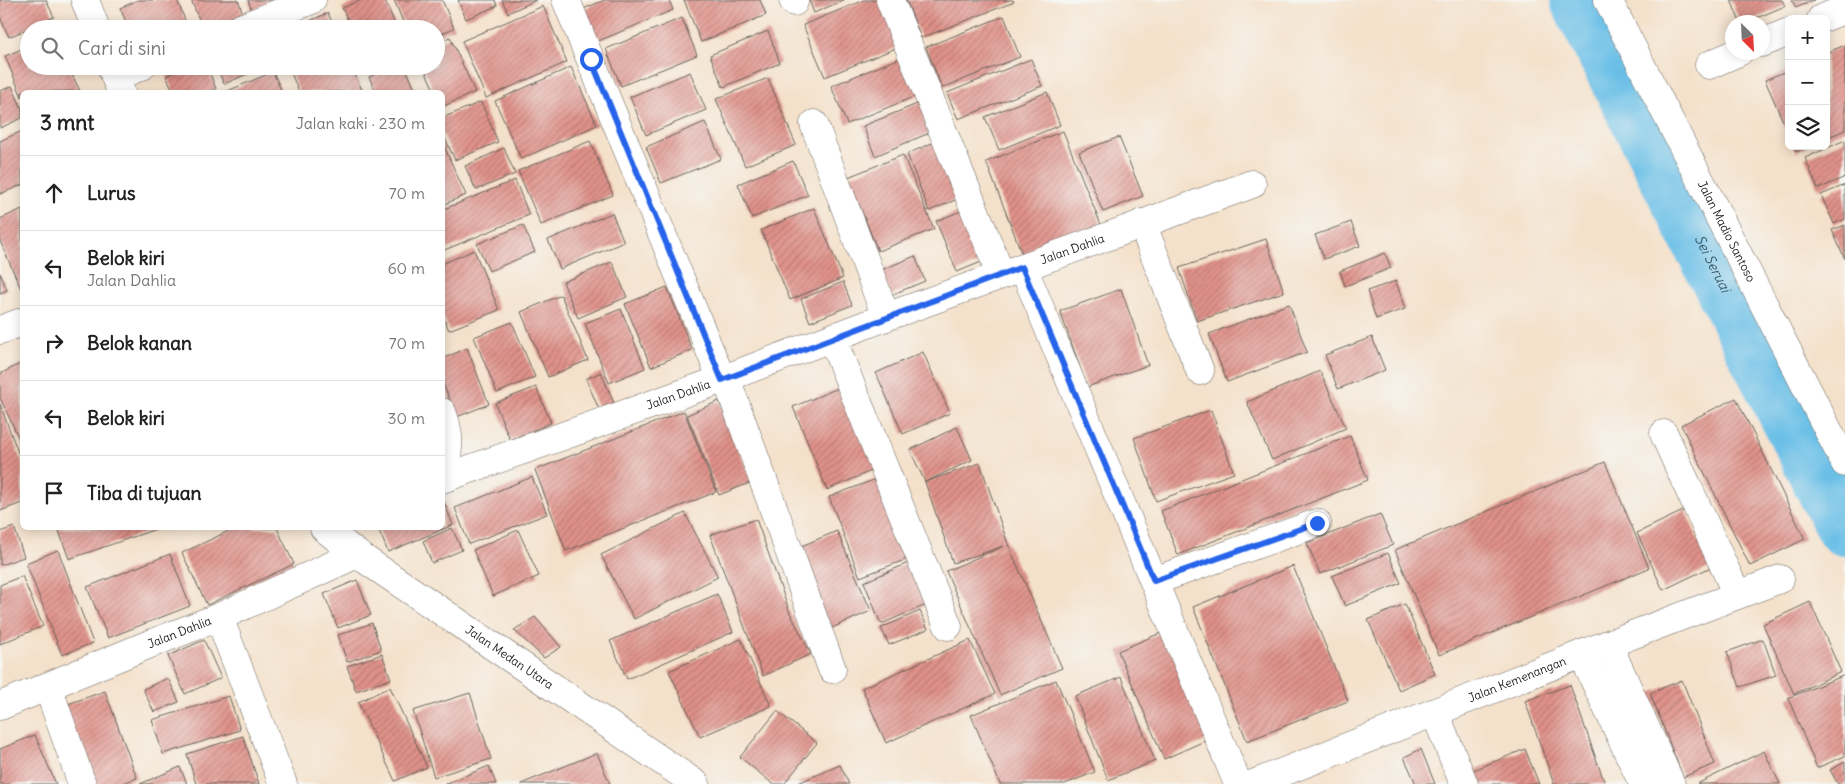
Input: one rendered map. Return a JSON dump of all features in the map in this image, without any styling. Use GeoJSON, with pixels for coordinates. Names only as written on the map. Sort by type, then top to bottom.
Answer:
{"type":"FeatureCollection","features":[{"type":"Feature","properties":{"kind":"street"},"geometry":{"type":"LineString","coordinates":[[85,0],[93,20]]}},
{"type":"Feature","properties":{"kind":"street"},"geometry":{"type":"LineString","coordinates":[[261,20],[312,0]]}},
{"type":"Feature","properties":{"kind":"street"},"geometry":{"type":"LineString","coordinates":[[566,0],[724,379],[832,670]]}},
{"type":"Feature","properties":{"kind":"street"},"geometry":{"type":"LineString","coordinates":[[890,0],[1154,581],[1238,784]]}},
{"type":"Feature","properties":{"kind":"street","name":"Jalan Madio Santoso"},"geometry":{"type":"LineString","coordinates":[[1608,0],[1845,463]]}},
{"type":"Feature","properties":{"kind":"street"},"geometry":{"type":"LineString","coordinates":[[1830,15],[1845,9]]}},
{"type":"Feature","properties":{"kind":"street"},"geometry":{"type":"LineString","coordinates":[[1770,40],[1785,34]]}},
{"type":"Feature","properties":{"kind":"street"},"geometry":{"type":"LineString","coordinates":[[1709,65],[1725,58]]}},
{"type":"Feature","properties":{"kind":"street"},"geometry":{"type":"LineString","coordinates":[[814,124],[886,317]]}},
{"type":"Feature","properties":{"kind":"street","name":"Jalan Dahlia"},"geometry":{"type":"LineString","coordinates":[[445,477],[724,379],[886,317],[1252,184]]}},
{"type":"Feature","properties":{"kind":"street"},"geometry":{"type":"LineString","coordinates":[[1142,223],[1200,371]]}},
{"type":"Feature","properties":{"kind":"street"},"geometry":{"type":"LineString","coordinates":[[0,330],[20,323]]}},
{"type":"Feature","properties":{"kind":"street"},"geometry":{"type":"LineString","coordinates":[[832,338],[948,626]]}},
{"type":"Feature","properties":{"kind":"street"},"geometry":{"type":"LineString","coordinates":[[445,420],[448,427],[449,449],[445,468]]}},
{"type":"Feature","properties":{"kind":"street"},"geometry":{"type":"LineString","coordinates":[[1664,434],[1737,595]]}},
{"type":"Feature","properties":{"kind":"street"},"geometry":{"type":"LineString","coordinates":[[1154,581],[1317,523]]}},
{"type":"Feature","properties":{"kind":"street","name":"Jalan Medan Utara"},"geometry":{"type":"LineString","coordinates":[[326,530],[356,554],[696,784]]}},
{"type":"Feature","properties":{"kind":"street","name":"Jalan Dahlia"},"geometry":{"type":"LineString","coordinates":[[0,706],[220,617],[356,554]]}},
{"type":"Feature","properties":{"kind":"street","name":"Jalan Kemenangan"},"geometry":{"type":"LineString","coordinates":[[1254,784],[1582,654],[1780,579]]}},
{"type":"Feature","properties":{"kind":"street"},"geometry":{"type":"LineString","coordinates":[[220,617],[283,784]]}},
{"type":"Feature","properties":{"kind":"street"},"geometry":{"type":"LineString","coordinates":[[1608,644],[1671,784]]}},
{"type":"Feature","properties":{"kind":"street"},"geometry":{"type":"LineString","coordinates":[[1582,654],[1643,784]]}},
{"type":"Feature","properties":{"kind":"street"},"geometry":{"type":"LineString","coordinates":[[48,687],[82,784]]}},
{"type":"Feature","properties":{"kind":"street"},"geometry":{"type":"LineString","coordinates":[[1435,713],[1464,784]]}},
{"type":"Feature","properties":{"kind":"building"},"geometry":{"type":"Polygon","coordinates":[[[0,0],[46,0],[54,17],[47,20],[20,20],[20,32],[9,37],[0,17],[0,0]]]}},
{"type":"Feature","properties":{"kind":"building"},"geometry":{"type":"Polygon","coordinates":[[[138,0],[177,0],[185,20],[125,20],[120,8],[138,0]]]}},
{"type":"Feature","properties":{"kind":"building"},"geometry":{"type":"Polygon","coordinates":[[[191,0],[238,0],[244,16],[234,20],[199,20],[191,0]]]}},
{"type":"Feature","properties":{"kind":"building"},"geometry":{"type":"Polygon","coordinates":[[[248,0],[278,0],[252,11],[248,0]]]}},
{"type":"Feature","properties":{"kind":"building"},"geometry":{"type":"Polygon","coordinates":[[[361,0],[385,0],[393,20],[348,20],[342,8],[361,0]]]}},
{"type":"Feature","properties":{"kind":"building"},"geometry":{"type":"Polygon","coordinates":[[[394,0],[442,0],[454,28],[445,32],[445,20],[402,20],[394,0]]]}},
{"type":"Feature","properties":{"kind":"building"},"geometry":{"type":"Polygon","coordinates":[[[458,0],[495,0],[497,6],[466,19],[458,0]]]}},
{"type":"Feature","properties":{"kind":"building"},"geometry":{"type":"Polygon","coordinates":[[[502,0],[536,0],[508,13],[502,0]]]}},
{"type":"Feature","properties":{"kind":"building"},"geometry":{"type":"Polygon","coordinates":[[[605,0],[669,0],[673,10],[596,42],[583,9],[605,0]]]}},
{"type":"Feature","properties":{"kind":"building"},"geometry":{"type":"Polygon","coordinates":[[[684,0],[760,0],[766,15],[701,42],[684,0]]]}},
{"type":"Feature","properties":{"kind":"building"},"geometry":{"type":"Polygon","coordinates":[[[809,0],[844,0],[814,13],[809,0]]]}},
{"type":"Feature","properties":{"kind":"building"},"geometry":{"type":"Polygon","coordinates":[[[864,0],[882,0],[901,46],[825,77],[803,25],[864,0]]]}},
{"type":"Feature","properties":{"kind":"building"},"geometry":{"type":"Polygon","coordinates":[[[906,0],[1013,0],[1014,2],[921,38],[906,0]]]}},
{"type":"Feature","properties":{"kind":"building"},"geometry":{"type":"Polygon","coordinates":[[[1731,0],[1782,0],[1785,6],[1764,15],[1737,15],[1731,0]]]}},
{"type":"Feature","properties":{"kind":"building"},"geometry":{"type":"Polygon","coordinates":[[[1792,0],[1814,0],[1796,8],[1792,0]]]}},
{"type":"Feature","properties":{"kind":"building"},"geometry":{"type":"Polygon","coordinates":[[[543,6],[567,62],[486,98],[462,41],[543,6]]]}},
{"type":"Feature","properties":{"kind":"building"},"geometry":{"type":"Polygon","coordinates":[[[328,13],[331,20],[312,20],[328,13]]]}},
{"type":"Feature","properties":{"kind":"building"},"geometry":{"type":"Polygon","coordinates":[[[1004,16],[1020,57],[942,88],[926,47],[1004,16]]]}},
{"type":"Feature","properties":{"kind":"building"},"geometry":{"type":"Polygon","coordinates":[[[682,18],[697,55],[621,86],[606,49],[682,18]]]}},
{"type":"Feature","properties":{"kind":"building"},"geometry":{"type":"Polygon","coordinates":[[[768,31],[780,63],[723,87],[710,55],[768,31]]]}},
{"type":"Feature","properties":{"kind":"building"},"geometry":{"type":"Polygon","coordinates":[[[450,37],[475,92],[445,106],[445,90],[434,90],[427,75],[445,75],[445,39],[450,37]]]}},
{"type":"Feature","properties":{"kind":"building"},"geometry":{"type":"Polygon","coordinates":[[[1845,45],[1845,130],[1830,136],[1830,60],[1830,51],[1845,45]]]}},
{"type":"Feature","properties":{"kind":"building"},"geometry":{"type":"Polygon","coordinates":[[[20,50],[20,75],[72,75],[80,90],[20,90],[20,92],[5,56],[20,50]]]}},
{"type":"Feature","properties":{"kind":"building"},"geometry":{"type":"Polygon","coordinates":[[[905,56],[921,94],[847,124],[831,86],[905,56]]]}},
{"type":"Feature","properties":{"kind":"building"},"geometry":{"type":"Polygon","coordinates":[[[1031,59],[1042,86],[958,119],[947,93],[1031,59]]]}},
{"type":"Feature","properties":{"kind":"building"},"geometry":{"type":"Polygon","coordinates":[[[571,67],[597,125],[521,159],[495,101],[571,67]]]}},
{"type":"Feature","properties":{"kind":"building"},"geometry":{"type":"Polygon","coordinates":[[[690,72],[706,110],[646,135],[630,97],[690,72]]]}},
{"type":"Feature","properties":{"kind":"building"},"geometry":{"type":"Polygon","coordinates":[[[1785,72],[1785,126],[1765,80],[1785,72]]]}},
{"type":"Feature","properties":{"kind":"building"},"geometry":{"type":"Polygon","coordinates":[[[211,75],[216,89],[173,90],[166,76],[211,75]]]}},
{"type":"Feature","properties":{"kind":"building"},"geometry":{"type":"Polygon","coordinates":[[[220,75],[245,75],[224,84],[220,75]]]}},
{"type":"Feature","properties":{"kind":"building"},"geometry":{"type":"Polygon","coordinates":[[[266,75],[274,75],[281,90],[230,90],[266,75]]]}},
{"type":"Feature","properties":{"kind":"building"},"geometry":{"type":"Polygon","coordinates":[[[292,75],[355,75],[362,90],[298,90],[292,75]]]}},
{"type":"Feature","properties":{"kind":"building"},"geometry":{"type":"Polygon","coordinates":[[[373,75],[409,75],[415,90],[375,90],[369,77],[373,75]]]}},
{"type":"Feature","properties":{"kind":"building"},"geometry":{"type":"Polygon","coordinates":[[[768,78],[796,145],[745,166],[716,99],[768,78]]]}},
{"type":"Feature","properties":{"kind":"building"},"geometry":{"type":"Polygon","coordinates":[[[12,86],[20,104],[20,119],[0,128],[0,91],[12,86]]]}},
{"type":"Feature","properties":{"kind":"building"},"geometry":{"type":"Polygon","coordinates":[[[1047,92],[1060,125],[999,150],[985,117],[1047,92]]]}},
{"type":"Feature","properties":{"kind":"building"},"geometry":{"type":"Polygon","coordinates":[[[481,102],[498,142],[455,160],[445,138],[445,117],[481,102]]]}},
{"type":"Feature","properties":{"kind":"building"},"geometry":{"type":"Polygon","coordinates":[[[922,102],[934,131],[875,156],[863,126],[922,102]]]}},
{"type":"Feature","properties":{"kind":"building"},"geometry":{"type":"Polygon","coordinates":[[[705,122],[721,159],[661,183],[646,147],[705,122]]]}},
{"type":"Feature","properties":{"kind":"building"},"geometry":{"type":"Polygon","coordinates":[[[1063,131],[1101,225],[1023,256],[986,162],[1063,131]]]}},
{"type":"Feature","properties":{"kind":"building"},"geometry":{"type":"Polygon","coordinates":[[[20,132],[20,186],[0,194],[0,141],[20,132]]]}},
{"type":"Feature","properties":{"kind":"building"},"geometry":{"type":"Polygon","coordinates":[[[1119,137],[1143,196],[1103,212],[1079,152],[1119,137]]]}},
{"type":"Feature","properties":{"kind":"building"},"geometry":{"type":"Polygon","coordinates":[[[1845,140],[1845,177],[1818,189],[1805,158],[1823,150],[1830,150],[1830,147],[1845,140]]]}},
{"type":"Feature","properties":{"kind":"building"},"geometry":{"type":"Polygon","coordinates":[[[590,141],[613,195],[541,225],[518,171],[590,141]]]}},
{"type":"Feature","properties":{"kind":"building"},"geometry":{"type":"Polygon","coordinates":[[[937,141],[960,198],[929,211],[907,154],[937,141]]]}},
{"type":"Feature","properties":{"kind":"building"},"geometry":{"type":"Polygon","coordinates":[[[504,148],[515,174],[476,190],[465,166],[504,148]]]}},
{"type":"Feature","properties":{"kind":"building"},"geometry":{"type":"Polygon","coordinates":[[[445,149],[466,195],[445,204],[445,149]]]}},
{"type":"Feature","properties":{"kind":"building"},"geometry":{"type":"Polygon","coordinates":[[[903,155],[934,229],[878,251],[848,177],[903,155]]]}},
{"type":"Feature","properties":{"kind":"building"},"geometry":{"type":"Polygon","coordinates":[[[793,161],[808,195],[752,218],[738,184],[793,161]]]}},
{"type":"Feature","properties":{"kind":"building"},"geometry":{"type":"Polygon","coordinates":[[[515,180],[529,215],[445,250],[445,209],[515,180]]]}},
{"type":"Feature","properties":{"kind":"building"},"geometry":{"type":"Polygon","coordinates":[[[1845,185],[1845,219],[1834,224],[1821,195],[1845,185]]]}},
{"type":"Feature","properties":{"kind":"building"},"geometry":{"type":"Polygon","coordinates":[[[814,208],[843,278],[790,300],[761,230],[814,208]]]}},
{"type":"Feature","properties":{"kind":"building"},"geometry":{"type":"Polygon","coordinates":[[[966,209],[986,260],[957,272],[936,221],[966,209]]]}},
{"type":"Feature","properties":{"kind":"building"},"geometry":{"type":"Polygon","coordinates":[[[20,210],[20,287],[0,241],[0,219],[20,210]]]}},
{"type":"Feature","properties":{"kind":"building"},"geometry":{"type":"Polygon","coordinates":[[[612,213],[624,242],[560,269],[548,240],[612,213]]]}},
{"type":"Feature","properties":{"kind":"building"},"geometry":{"type":"Polygon","coordinates":[[[1351,222],[1360,246],[1324,259],[1315,235],[1351,222]]]}},
{"type":"Feature","properties":{"kind":"building"},"geometry":{"type":"Polygon","coordinates":[[[523,225],[535,252],[489,271],[477,244],[523,225]]]}},
{"type":"Feature","properties":{"kind":"building"},"geometry":{"type":"Polygon","coordinates":[[[1845,225],[1845,259],[1832,230],[1845,225]]]}},
{"type":"Feature","properties":{"kind":"building"},"geometry":{"type":"Polygon","coordinates":[[[1266,239],[1284,292],[1197,321],[1179,268],[1266,239]]]}},
{"type":"Feature","properties":{"kind":"building"},"geometry":{"type":"Polygon","coordinates":[[[474,250],[499,310],[449,330],[445,321],[445,263],[474,250]]]}},
{"type":"Feature","properties":{"kind":"building"},"geometry":{"type":"Polygon","coordinates":[[[1385,253],[1391,268],[1345,286],[1340,271],[1385,253]]]}},
{"type":"Feature","properties":{"kind":"building"},"geometry":{"type":"Polygon","coordinates":[[[915,256],[925,281],[891,295],[881,270],[915,256]]]}},
{"type":"Feature","properties":{"kind":"building"},"geometry":{"type":"Polygon","coordinates":[[[612,262],[627,297],[578,318],[563,282],[612,262]]]}},
{"type":"Feature","properties":{"kind":"building"},"geometry":{"type":"Polygon","coordinates":[[[0,273],[7,290],[0,293],[0,273]]]}},
{"type":"Feature","properties":{"kind":"building"},"geometry":{"type":"Polygon","coordinates":[[[1396,281],[1405,309],[1376,319],[1367,291],[1396,281]]]}},
{"type":"Feature","properties":{"kind":"building"},"geometry":{"type":"Polygon","coordinates":[[[843,282],[852,305],[810,322],[801,299],[843,282]]]}},
{"type":"Feature","properties":{"kind":"building"},"geometry":{"type":"Polygon","coordinates":[[[667,287],[692,350],[651,367],[625,304],[667,287]]]}},
{"type":"Feature","properties":{"kind":"building"},"geometry":{"type":"Polygon","coordinates":[[[1121,289],[1148,365],[1087,387],[1060,311],[1121,289]]]}},
{"type":"Feature","properties":{"kind":"building"},"geometry":{"type":"Polygon","coordinates":[[[561,295],[588,360],[548,377],[521,312],[561,295]]]}},
{"type":"Feature","properties":{"kind":"building"},"geometry":{"type":"Polygon","coordinates":[[[1289,304],[1307,352],[1227,382],[1209,334],[1289,304]]]}},
{"type":"Feature","properties":{"kind":"building"},"geometry":{"type":"Polygon","coordinates":[[[621,309],[645,368],[609,383],[585,323],[621,309]]]}},
{"type":"Feature","properties":{"kind":"building"},"geometry":{"type":"Polygon","coordinates":[[[512,322],[535,377],[497,393],[474,337],[512,322]]]}},
{"type":"Feature","properties":{"kind":"building"},"geometry":{"type":"Polygon","coordinates":[[[1372,337],[1385,370],[1338,389],[1325,355],[1372,337]]]}},
{"type":"Feature","properties":{"kind":"building"},"geometry":{"type":"Polygon","coordinates":[[[467,348],[489,404],[457,417],[445,388],[445,358],[467,348]]]}},
{"type":"Feature","properties":{"kind":"building"},"geometry":{"type":"Polygon","coordinates":[[[923,352],[950,413],[903,434],[876,373],[923,352]]]}},
{"type":"Feature","properties":{"kind":"building"},"geometry":{"type":"Polygon","coordinates":[[[20,364],[20,441],[0,398],[0,374],[20,364]]]}},
{"type":"Feature","properties":{"kind":"building"},"geometry":{"type":"Polygon","coordinates":[[[1320,371],[1346,428],[1272,460],[1247,402],[1320,371]]]}},
{"type":"Feature","properties":{"kind":"building"},"geometry":{"type":"Polygon","coordinates":[[[601,372],[616,408],[601,414],[586,379],[601,372]]]}},
{"type":"Feature","properties":{"kind":"building"},"geometry":{"type":"Polygon","coordinates":[[[843,386],[878,468],[827,490],[793,407],[843,386]]]}},
{"type":"Feature","properties":{"kind":"building"},"geometry":{"type":"Polygon","coordinates":[[[536,387],[551,423],[510,440],[495,403],[536,387]]]}},
{"type":"Feature","properties":{"kind":"building"},"geometry":{"type":"Polygon","coordinates":[[[1736,398],[1805,539],[1750,566],[1681,425],[1736,398]]]}},
{"type":"Feature","properties":{"kind":"building"},"geometry":{"type":"Polygon","coordinates":[[[719,401],[752,482],[719,495],[687,415],[719,401]]]}},
{"type":"Feature","properties":{"kind":"building"},"geometry":{"type":"Polygon","coordinates":[[[0,404],[20,458],[20,504],[0,511],[0,404]]]}},
{"type":"Feature","properties":{"kind":"building"},"geometry":{"type":"Polygon","coordinates":[[[1211,410],[1234,473],[1156,501],[1134,438],[1211,410]]]}},
{"type":"Feature","properties":{"kind":"building"},"geometry":{"type":"Polygon","coordinates":[[[684,411],[716,492],[566,551],[535,470],[684,411]]]}},
{"type":"Feature","properties":{"kind":"building"},"geometry":{"type":"Polygon","coordinates":[[[957,427],[972,460],[925,482],[910,450],[957,427]]]}},
{"type":"Feature","properties":{"kind":"building"},"geometry":{"type":"Polygon","coordinates":[[[1350,436],[1368,480],[1178,555],[1161,511],[1350,436]]]}},
{"type":"Feature","properties":{"kind":"building"},"geometry":{"type":"Polygon","coordinates":[[[1605,462],[1649,568],[1439,655],[1395,550],[1605,462]]]}},
{"type":"Feature","properties":{"kind":"building"},"geometry":{"type":"Polygon","coordinates":[[[980,463],[1008,544],[1062,668],[1000,695],[946,571],[1004,546],[953,563],[925,482],[980,463]]]}},
{"type":"Feature","properties":{"kind":"building"},"geometry":{"type":"Polygon","coordinates":[[[884,476],[915,556],[860,577],[829,497],[884,476]]]}},
{"type":"Feature","properties":{"kind":"building"},"geometry":{"type":"Polygon","coordinates":[[[532,477],[547,514],[469,544],[455,508],[532,477]]]}},
{"type":"Feature","properties":{"kind":"building"},"geometry":{"type":"Polygon","coordinates":[[[445,504],[453,525],[445,528],[445,504]]]}},
{"type":"Feature","properties":{"kind":"building"},"geometry":{"type":"Polygon","coordinates":[[[1685,510],[1711,567],[1663,590],[1637,533],[1685,510]]]}},
{"type":"Feature","properties":{"kind":"building"},"geometry":{"type":"Polygon","coordinates":[[[685,513],[718,577],[634,619],[601,555],[685,513]]]}},
{"type":"Feature","properties":{"kind":"building"},"geometry":{"type":"Polygon","coordinates":[[[1380,514],[1393,545],[1320,574],[1307,543],[1380,514]]]}},
{"type":"Feature","properties":{"kind":"building"},"geometry":{"type":"Polygon","coordinates":[[[756,519],[790,613],[811,654],[763,676],[710,535],[756,519]]]}},
{"type":"Feature","properties":{"kind":"building"},"geometry":{"type":"Polygon","coordinates":[[[14,527],[24,557],[0,565],[0,532],[14,527]]]}},
{"type":"Feature","properties":{"kind":"building"},"geometry":{"type":"Polygon","coordinates":[[[452,528],[462,550],[432,563],[423,541],[452,528]]]}},
{"type":"Feature","properties":{"kind":"building"},"geometry":{"type":"Polygon","coordinates":[[[59,530],[153,530],[69,559],[59,530]]]}},
{"type":"Feature","properties":{"kind":"building"},"geometry":{"type":"Polygon","coordinates":[[[231,530],[278,530],[294,564],[207,605],[182,553],[231,530]]]}},
{"type":"Feature","properties":{"kind":"building"},"geometry":{"type":"Polygon","coordinates":[[[379,530],[441,530],[388,552],[379,530]]]}},
{"type":"Feature","properties":{"kind":"building"},"geometry":{"type":"Polygon","coordinates":[[[518,530],[539,576],[493,596],[473,550],[518,530]]]}},
{"type":"Feature","properties":{"kind":"building"},"geometry":{"type":"Polygon","coordinates":[[[837,531],[871,611],[827,630],[792,550],[837,531]]]}},
{"type":"Feature","properties":{"kind":"building"},"geometry":{"type":"Polygon","coordinates":[[[58,550],[93,643],[62,655],[26,563],[58,550]]]}},
{"type":"Feature","properties":{"kind":"building"},"geometry":{"type":"Polygon","coordinates":[[[1388,553],[1401,583],[1345,606],[1332,576],[1388,553]]]}},
{"type":"Feature","properties":{"kind":"building"},"geometry":{"type":"Polygon","coordinates":[[[170,554],[190,606],[108,638],[87,587],[170,554]]]}},
{"type":"Feature","properties":{"kind":"building"},"geometry":{"type":"Polygon","coordinates":[[[913,561],[931,603],[881,624],[864,582],[913,561]]]}},
{"type":"Feature","properties":{"kind":"building"},"geometry":{"type":"Polygon","coordinates":[[[1293,566],[1348,701],[1247,741],[1193,607],[1293,566]]]}},
{"type":"Feature","properties":{"kind":"building"},"geometry":{"type":"Polygon","coordinates":[[[22,576],[43,626],[0,644],[0,585],[22,576]]]}},
{"type":"Feature","properties":{"kind":"building"},"geometry":{"type":"Polygon","coordinates":[[[357,580],[371,615],[338,628],[324,594],[357,580]]]}},
{"type":"Feature","properties":{"kind":"building"},"geometry":{"type":"Polygon","coordinates":[[[717,594],[733,632],[627,679],[610,641],[717,594]]]}},
{"type":"Feature","properties":{"kind":"building"},"geometry":{"type":"Polygon","coordinates":[[[1810,602],[1841,672],[1794,694],[1763,624],[1810,602]]]}},
{"type":"Feature","properties":{"kind":"building"},"geometry":{"type":"Polygon","coordinates":[[[1405,604],[1435,674],[1399,690],[1368,620],[1405,604]]]}},
{"type":"Feature","properties":{"kind":"building"},"geometry":{"type":"Polygon","coordinates":[[[920,611],[928,629],[889,645],[881,628],[920,611]]]}},
{"type":"Feature","properties":{"kind":"building"},"geometry":{"type":"Polygon","coordinates":[[[535,617],[561,647],[544,658],[514,630],[535,617]]]}},
{"type":"Feature","properties":{"kind":"building"},"geometry":{"type":"Polygon","coordinates":[[[372,623],[381,650],[347,662],[338,635],[372,623]]]}},
{"type":"Feature","properties":{"kind":"building"},"geometry":{"type":"Polygon","coordinates":[[[1170,629],[1216,736],[1164,759],[1118,651],[1170,629]]]}},
{"type":"Feature","properties":{"kind":"building"},"geometry":{"type":"Polygon","coordinates":[[[741,639],[771,706],[700,737],[669,671],[741,639]]]}},
{"type":"Feature","properties":{"kind":"building"},"geometry":{"type":"Polygon","coordinates":[[[1763,639],[1776,675],[1740,687],[1727,652],[1763,639]]]}},
{"type":"Feature","properties":{"kind":"building"},"geometry":{"type":"Polygon","coordinates":[[[204,640],[221,678],[185,694],[168,656],[204,640]]]}},
{"type":"Feature","properties":{"kind":"building"},"geometry":{"type":"Polygon","coordinates":[[[970,640],[995,694],[886,743],[862,688],[970,640]]]}},
{"type":"Feature","properties":{"kind":"building"},"geometry":{"type":"Polygon","coordinates":[[[382,654],[391,679],[356,691],[347,666],[382,654]]]}},
{"type":"Feature","properties":{"kind":"building"},"geometry":{"type":"Polygon","coordinates":[[[1845,675],[1845,756],[1817,768],[1788,698],[1845,675]]]}},
{"type":"Feature","properties":{"kind":"building"},"geometry":{"type":"Polygon","coordinates":[[[1121,677],[1155,761],[1108,780],[1075,696],[1121,677]]]}},
{"type":"Feature","properties":{"kind":"building"},"geometry":{"type":"Polygon","coordinates":[[[168,678],[179,702],[154,712],[143,689],[168,678]]]}},
{"type":"Feature","properties":{"kind":"building"},"geometry":{"type":"Polygon","coordinates":[[[1056,680],[1095,772],[1065,784],[1000,784],[971,715],[1056,680]]]}},
{"type":"Feature","properties":{"kind":"building"},"geometry":{"type":"Polygon","coordinates":[[[1682,680],[1715,764],[1683,777],[1650,693],[1682,680]]]}},
{"type":"Feature","properties":{"kind":"building"},"geometry":{"type":"Polygon","coordinates":[[[1570,685],[1605,784],[1554,784],[1525,701],[1570,685]]]}},
{"type":"Feature","properties":{"kind":"building"},"geometry":{"type":"Polygon","coordinates":[[[390,687],[427,767],[395,781],[358,702],[390,687]]]}},
{"type":"Feature","properties":{"kind":"building"},"geometry":{"type":"Polygon","coordinates":[[[105,691],[137,778],[120,784],[91,784],[62,706],[105,691]]]}},
{"type":"Feature","properties":{"kind":"building"},"geometry":{"type":"Polygon","coordinates":[[[470,693],[491,759],[434,777],[413,711],[470,693]]]}},
{"type":"Feature","properties":{"kind":"building"},"geometry":{"type":"Polygon","coordinates":[[[229,696],[240,730],[163,754],[152,720],[229,696]]]}},
{"type":"Feature","properties":{"kind":"building"},"geometry":{"type":"Polygon","coordinates":[[[777,711],[817,743],[784,784],[773,784],[740,757],[777,711]]]}},
{"type":"Feature","properties":{"kind":"building"},"geometry":{"type":"Polygon","coordinates":[[[35,735],[56,784],[0,784],[0,749],[35,735]]]}},
{"type":"Feature","properties":{"kind":"building"},"geometry":{"type":"Polygon","coordinates":[[[243,736],[259,784],[196,784],[187,754],[243,736]]]}},
{"type":"Feature","properties":{"kind":"building"},"geometry":{"type":"Polygon","coordinates":[[[1421,749],[1435,784],[1416,784],[1404,757],[1421,749]]]}},
{"type":"Feature","properties":{"kind":"building"},"geometry":{"type":"Polygon","coordinates":[[[1525,749],[1539,784],[1474,784],[1469,772],[1525,749]]]}},
{"type":"Feature","properties":{"kind":"building"},"geometry":{"type":"Polygon","coordinates":[[[1764,751],[1780,784],[1697,784],[1764,751]]]}},
{"type":"Feature","properties":{"kind":"building"},"geometry":{"type":"Polygon","coordinates":[[[597,753],[610,784],[521,784],[597,753]]]}},
{"type":"Feature","properties":{"kind":"building"},"geometry":{"type":"Polygon","coordinates":[[[1845,762],[1845,784],[1838,784],[1830,770],[1845,762]]]}},
{"type":"Feature","properties":{"kind":"building"},"geometry":{"type":"Polygon","coordinates":[[[840,765],[849,784],[796,784],[840,765]]]}},
{"type":"Feature","properties":{"kind":"building"},"geometry":{"type":"Polygon","coordinates":[[[489,766],[496,784],[445,784],[489,766]]]}},
{"type":"Feature","properties":{"kind":"building"},"geometry":{"type":"Polygon","coordinates":[[[180,767],[187,784],[140,784],[180,767]]]}},
{"type":"Feature","properties":{"kind":"waterway","name":"Sei Seruai"},"geometry":{"type":"LineString","coordinates":[[1580,0],[1845,526]]}},
{"type":"Feature","properties":{"kind":"route"},"geometry":{"type":"LineString","coordinates":[[591,59],[722,380],[1022,267],[1154,581],[1317,523]]}}]}
